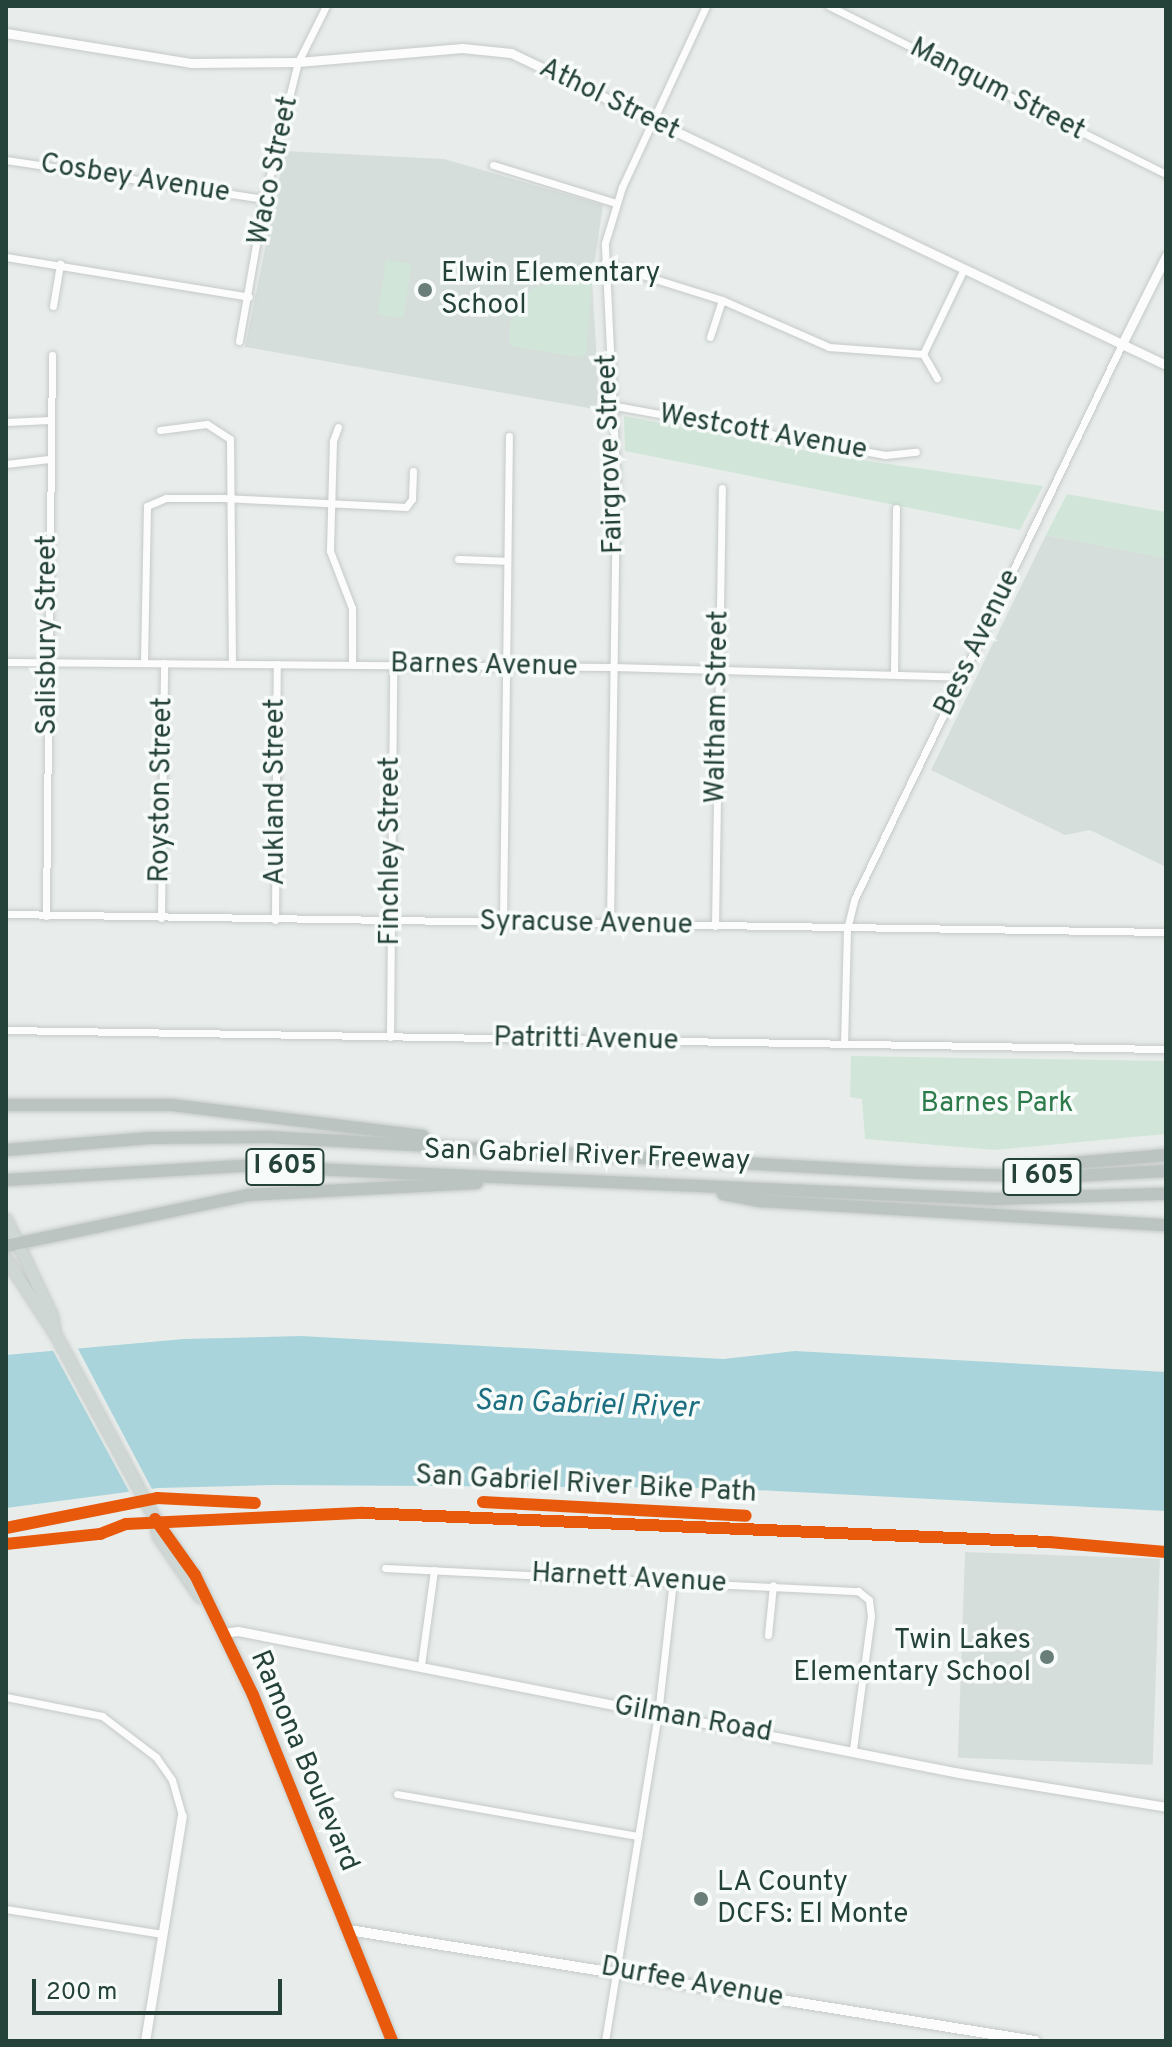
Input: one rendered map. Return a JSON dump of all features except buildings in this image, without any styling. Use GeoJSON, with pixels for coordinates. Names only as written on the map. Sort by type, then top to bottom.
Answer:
{"type":"FeatureCollection","features":[{"type":"Feature","properties":{"kind":"highway"},"geometry":{"type":"LineString","coordinates":[[6,1105],[189,1106],[509,1146]]}},
{"type":"Feature","properties":{"kind":"highway","name":"San Gabriel River Freeway"},"geometry":{"type":"LineString","coordinates":[[6,1150],[208,1137],[509,1146],[919,1173],[1054,1177],[1166,1171]]}},
{"type":"Feature","properties":{"kind":"highway"},"geometry":{"type":"LineString","coordinates":[[919,1173],[1082,1165],[1166,1155]]}},
{"type":"Feature","properties":{"kind":"highway","name":"San Gabriel River Freeway"},"geometry":{"type":"LineString","coordinates":[[6,1180],[245,1166],[700,1190],[761,1187],[1060,1201],[1166,1194]]}},
{"type":"Feature","properties":{"kind":"highway"},"geometry":{"type":"LineString","coordinates":[[13,1245],[248,1195],[564,1181]]}},
{"type":"Feature","properties":{"kind":"highway"},"geometry":{"type":"LineString","coordinates":[[700,1190],[760,1201],[1166,1225]]}},
{"type":"Feature","properties":{"kind":"highway"},"geometry":{"type":"LineString","coordinates":[[1107,1221],[1166,1218]]}},
{"type":"Feature","properties":{"kind":"main road","name":"Ramona Boulevard"},"geometry":{"type":"LineString","coordinates":[[6,1219],[13,1245],[54,1332],[152,1514],[158,1536],[185,1580],[206,1603],[253,1695],[392,2041]]}},
{"type":"Feature","properties":{"kind":"main road","name":"Ramona Boulevard"},"geometry":{"type":"LineString","coordinates":[[6,1259],[54,1332]]}},
{"type":"Feature","properties":{"kind":"main road","name":"Durfee Avenue"},"geometry":{"type":"LineString","coordinates":[[349,1930],[1035,2041]]}},
{"type":"Feature","properties":{"kind":"street","name":"Waco Street"},"geometry":{"type":"LineString","coordinates":[[239,341],[264,199],[298,62],[326,6]]}},
{"type":"Feature","properties":{"kind":"street","name":"Fairgrove Street"},"geometry":{"type":"LineString","coordinates":[[610,924],[616,460],[610,405],[604,263],[616,203],[706,6]]}},
{"type":"Feature","properties":{"kind":"street","name":"Mangum Street"},"geometry":{"type":"LineString","coordinates":[[829,6],[1166,174]]}},
{"type":"Feature","properties":{"kind":"street","name":"Athol Street"},"geometry":{"type":"LineString","coordinates":[[6,33],[155,60],[298,62],[487,48],[511,53],[963,271],[1166,365]]}},
{"type":"Feature","properties":{"kind":"street","name":"Cosbey Avenue"},"geometry":{"type":"LineString","coordinates":[[6,160],[264,199]]}},
{"type":"Feature","properties":{"kind":"street"},"geometry":{"type":"LineString","coordinates":[[493,165],[616,203]]}},
{"type":"Feature","properties":{"kind":"street","name":"Bess Avenue"},"geometry":{"type":"LineString","coordinates":[[844,1044],[847,929],[855,898],[1166,256]]}},
{"type":"Feature","properties":{"kind":"street"},"geometry":{"type":"LineString","coordinates":[[6,257],[249,297]]}},
{"type":"Feature","properties":{"kind":"street"},"geometry":{"type":"LineString","coordinates":[[604,263],[722,300],[829,347],[907,357],[923,354]]}},
{"type":"Feature","properties":{"kind":"street"},"geometry":{"type":"LineString","coordinates":[[53,306],[60,264]]}},
{"type":"Feature","properties":{"kind":"street"},"geometry":{"type":"LineString","coordinates":[[923,354],[963,271]]}},
{"type":"Feature","properties":{"kind":"street"},"geometry":{"type":"LineString","coordinates":[[710,337],[722,300]]}},
{"type":"Feature","properties":{"kind":"street"},"geometry":{"type":"LineString","coordinates":[[923,354],[937,378]]}},
{"type":"Feature","properties":{"kind":"street","name":"Salisbury Street"},"geometry":{"type":"LineString","coordinates":[[46,916],[52,355]]}},
{"type":"Feature","properties":{"kind":"street","name":"Westcott Avenue"},"geometry":{"type":"LineString","coordinates":[[610,405],[885,455],[916,452]]}},
{"type":"Feature","properties":{"kind":"street"},"geometry":{"type":"LineString","coordinates":[[6,422],[50,420]]}},
{"type":"Feature","properties":{"kind":"street"},"geometry":{"type":"LineString","coordinates":[[160,430],[207,424],[225,432],[232,448],[232,664]]}},
{"type":"Feature","properties":{"kind":"street"},"geometry":{"type":"LineString","coordinates":[[338,427],[330,551],[352,608],[352,664]]}},
{"type":"Feature","properties":{"kind":"street"},"geometry":{"type":"LineString","coordinates":[[503,922],[509,436]]}},
{"type":"Feature","properties":{"kind":"street"},"geometry":{"type":"LineString","coordinates":[[6,464],[49,459]]}},
{"type":"Feature","properties":{"kind":"street"},"geometry":{"type":"LineString","coordinates":[[233,500],[410,504],[413,471]]}},
{"type":"Feature","properties":{"kind":"street","name":"Waltham Street"},"geometry":{"type":"LineString","coordinates":[[715,926],[722,488]]}},
{"type":"Feature","properties":{"kind":"street","name":"Royston Street"},"geometry":{"type":"LineString","coordinates":[[144,662],[147,506],[166,498],[233,500]]}},
{"type":"Feature","properties":{"kind":"street"},"geometry":{"type":"LineString","coordinates":[[894,672],[896,508]]}},
{"type":"Feature","properties":{"kind":"street"},"geometry":{"type":"LineString","coordinates":[[458,559],[507,561]]}},
{"type":"Feature","properties":{"kind":"street","name":"Barnes Avenue"},"geometry":{"type":"LineString","coordinates":[[6,662],[613,667],[894,672],[962,677]]}},
{"type":"Feature","properties":{"kind":"street","name":"Royston Street"},"geometry":{"type":"LineString","coordinates":[[161,918],[164,663]]}},
{"type":"Feature","properties":{"kind":"street","name":"Aukland Street"},"geometry":{"type":"LineString","coordinates":[[275,920],[277,664]]}},
{"type":"Feature","properties":{"kind":"street","name":"Finchley Street"},"geometry":{"type":"LineString","coordinates":[[390,1037],[393,665]]}},
{"type":"Feature","properties":{"kind":"street","name":"Syracuse Avenue"},"geometry":{"type":"LineString","coordinates":[[6,914],[391,923],[1166,932]]}},
{"type":"Feature","properties":{"kind":"street","name":"Patritti Avenue"},"geometry":{"type":"LineString","coordinates":[[6,1030],[1166,1049]]}},
{"type":"Feature","properties":{"kind":"street","name":"Harnett Avenue"},"geometry":{"type":"LineString","coordinates":[[385,1568],[858,1591],[869,1600],[871,1616],[853,1750]]}},
{"type":"Feature","properties":{"kind":"street"},"geometry":{"type":"LineString","coordinates":[[421,1665],[434,1570]]}},
{"type":"Feature","properties":{"kind":"street"},"geometry":{"type":"LineString","coordinates":[[605,2041],[658,1714],[673,1580]]}},
{"type":"Feature","properties":{"kind":"street"},"geometry":{"type":"LineString","coordinates":[[768,1635],[773,1585]]}},
{"type":"Feature","properties":{"kind":"street","name":"Gilman Road"},"geometry":{"type":"LineString","coordinates":[[222,1633],[238,1631],[658,1714],[1166,1807]]}},
{"type":"Feature","properties":{"kind":"street"},"geometry":{"type":"LineString","coordinates":[[6,1697],[102,1716],[156,1757],[172,1780],[182,1816],[145,2041]]}},
{"type":"Feature","properties":{"kind":"street"},"geometry":{"type":"LineString","coordinates":[[397,1794],[638,1836]]}},
{"type":"Feature","properties":{"kind":"street"},"geometry":{"type":"LineString","coordinates":[[6,1909],[162,1934]]}},
{"type":"Feature","properties":{"kind":"shaded area","name":"Elwin Elementary School"},"geometry":{"type":"Polygon","coordinates":[[[285,151],[444,159],[603,205],[592,280],[600,410],[245,347],[285,151]]]}},
{"type":"Feature","properties":{"kind":"shaded area"},"geometry":{"type":"Polygon","coordinates":[[[1046,535],[1166,558],[1166,867],[1090,830],[1065,835],[931,770],[1046,535]]]}},
{"type":"Feature","properties":{"kind":"shaded area","name":"Twin Lakes Elementary School"},"geometry":{"type":"Polygon","coordinates":[[[965,1552],[1160,1559],[1153,1765],[958,1758],[965,1552]]]}},
{"type":"Feature","properties":{"kind":"green space"},"geometry":{"type":"Polygon","coordinates":[[[386,260],[412,264],[403,318],[377,314],[386,260]]]}},
{"type":"Feature","properties":{"kind":"green space"},"geometry":{"type":"Polygon","coordinates":[[[563,278],[592,280],[586,353],[579,357],[510,346],[510,325],[522,300],[534,288],[563,278]]]}},
{"type":"Feature","properties":{"kind":"green space"},"geometry":{"type":"Polygon","coordinates":[[[624,416],[839,457],[1043,486],[1020,530],[625,451],[624,416]]]}},
{"type":"Feature","properties":{"kind":"green space"},"geometry":{"type":"Polygon","coordinates":[[[1067,494],[1166,512],[1166,558],[1046,535],[1067,494]]]}},
{"type":"Feature","properties":{"kind":"green space","name":"Barnes Park"},"geometry":{"type":"Polygon","coordinates":[[[851,1056],[1166,1061],[1166,1134],[995,1150],[865,1139],[862,1099],[850,1097],[851,1056]]]}},
{"type":"Feature","properties":{"kind":"water","name":"San Gabriel River"},"geometry":{"type":"Polygon","coordinates":[[[301,1336],[723,1359],[795,1351],[1166,1372],[1166,1511],[717,1488],[274,1485],[158,1488],[6,1508],[6,1355],[184,1339],[301,1336]]]}},
{"type":"Feature","properties":{"kind":"pier"},"geometry":{"type":"Polygon","coordinates":[[[76,1345],[154,1493],[131,1495],[51,1347],[76,1345]]]}},
{"type":"Feature","properties":{"kind":"cycle path"},"geometry":{"type":"LineString","coordinates":[[6,1528],[157,1498],[255,1503]]}},
{"type":"Feature","properties":{"kind":"cycle path","name":"San Gabriel River Bike Path"},"geometry":{"type":"LineString","coordinates":[[483,1502],[746,1516]]}},
{"type":"Feature","properties":{"kind":"cycle path"},"geometry":{"type":"LineString","coordinates":[[6,1544],[100,1534],[126,1524],[363,1513],[1049,1542],[1166,1552]]}},
{"type":"Feature","properties":{"kind":"cycle path"},"geometry":{"type":"LineString","coordinates":[[155,1519],[195,1575],[253,1695],[392,2041]]}},
{"type":"Feature","properties":{"kind":"place","name":"Elwin Elementary School"},"geometry":{"type":"Point","coordinates":[425,290]}},
{"type":"Feature","properties":{"kind":"place","name":"Twin Lakes Elementary School"},"geometry":{"type":"Point","coordinates":[1047,1657]}},
{"type":"Feature","properties":{"kind":"place","name":"LA County DCFS: El Monte"},"geometry":{"type":"Point","coordinates":[701,1899]}}]}
